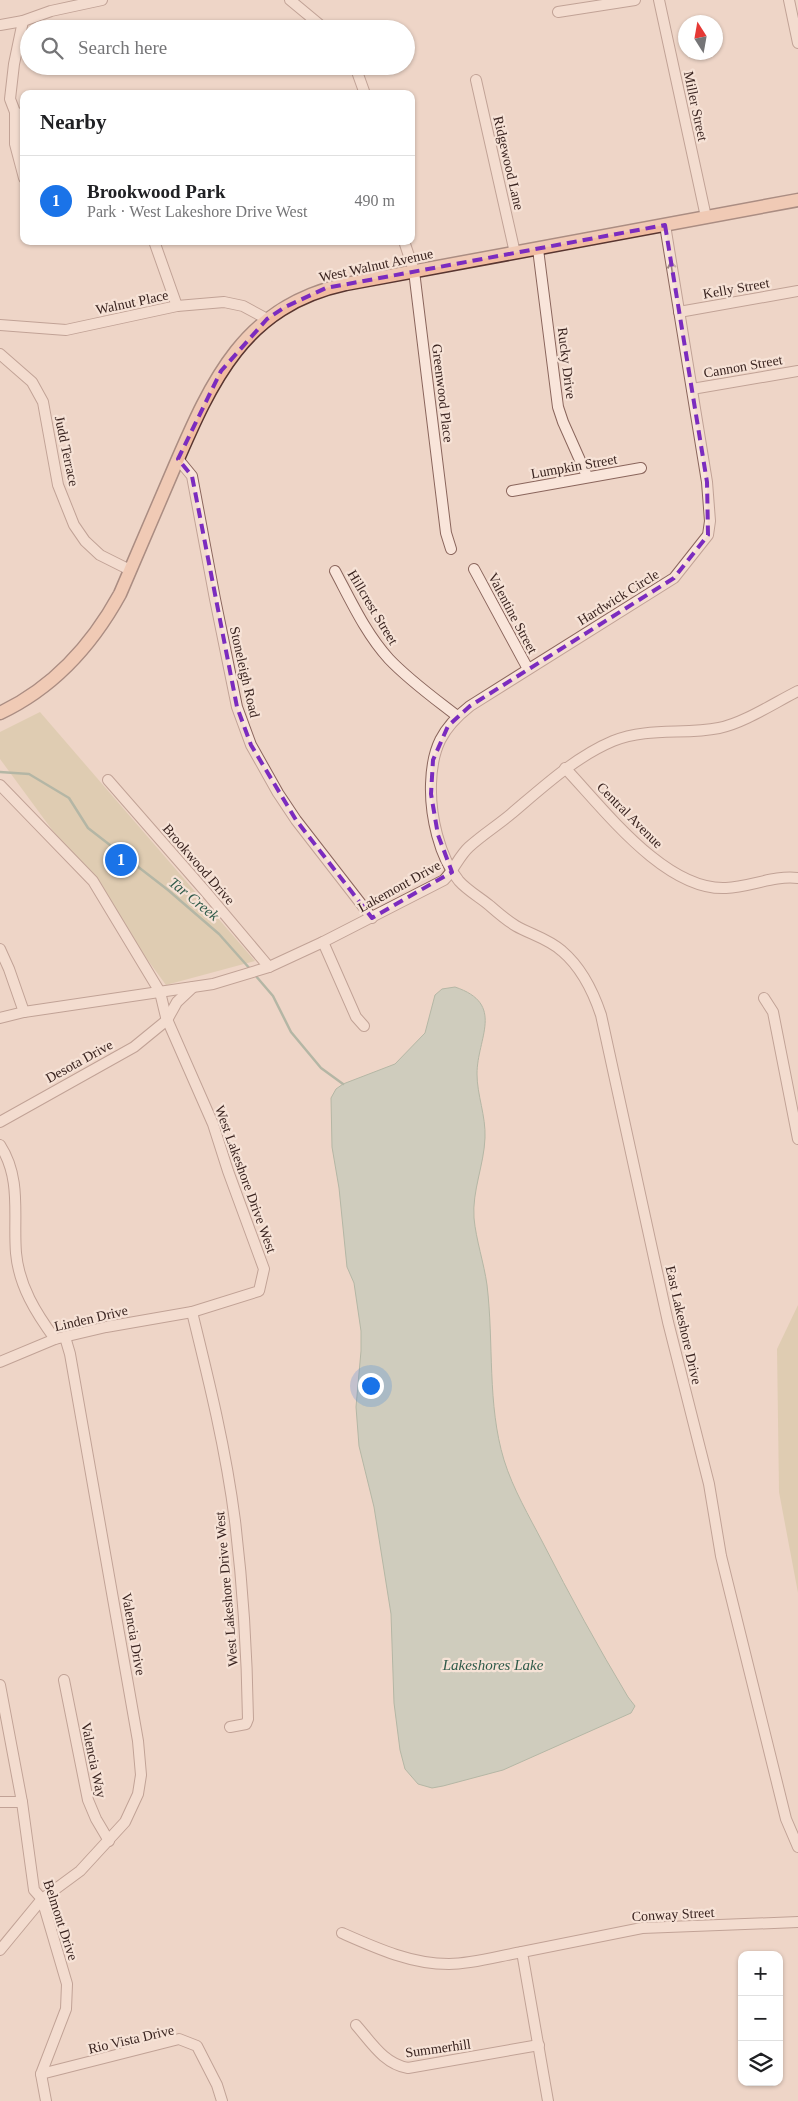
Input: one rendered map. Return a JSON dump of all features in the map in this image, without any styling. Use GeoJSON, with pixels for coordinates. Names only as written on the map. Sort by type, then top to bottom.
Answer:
{"type":"FeatureCollection","features":[{"type":"Feature","properties":{"kind":"main road","name":"West Walnut Avenue"},"geometry":{"type":"LineString","coordinates":[[0,713],[41,688],[78,655],[108,616],[209,390],[234,352],[267,319],[304,296],[326,288],[798,201]]}},
{"type":"Feature","properties":{"kind":"street"},"geometry":{"type":"LineString","coordinates":[[26,20],[51,11],[102,0]]}},
{"type":"Feature","properties":{"kind":"street"},"geometry":{"type":"LineString","coordinates":[[290,0],[313,20]]}},
{"type":"Feature","properties":{"kind":"street"},"geometry":{"type":"LineString","coordinates":[[558,12],[635,0]]}},
{"type":"Feature","properties":{"kind":"street","name":"Miller Street"},"geometry":{"type":"LineString","coordinates":[[659,0],[706,218]]}},
{"type":"Feature","properties":{"kind":"street"},"geometry":{"type":"LineString","coordinates":[[789,0],[798,43]]}},
{"type":"Feature","properties":{"kind":"street"},"geometry":{"type":"LineString","coordinates":[[0,25],[20,22]]}},
{"type":"Feature","properties":{"kind":"street"},"geometry":{"type":"LineString","coordinates":[[20,35],[10,99],[20,114],[15,144],[20,163]]}},
{"type":"Feature","properties":{"kind":"street"},"geometry":{"type":"LineString","coordinates":[[358,75],[364,90]]}},
{"type":"Feature","properties":{"kind":"street","name":"Ridgewood Lane"},"geometry":{"type":"LineString","coordinates":[[476,80],[516,253]]}},
{"type":"Feature","properties":{"kind":"street","name":"Hardwick Circle"},"geometry":{"type":"LineString","coordinates":[[452,872],[438,835],[431,794],[433,760],[438,743],[448,726],[470,706],[674,578],[708,535],[710,521],[707,482],[665,225]]}},
{"type":"Feature","properties":{"kind":"street"},"geometry":{"type":"LineString","coordinates":[[155,245],[177,306]]}},
{"type":"Feature","properties":{"kind":"street","name":"Greenwood Place"},"geometry":{"type":"LineString","coordinates":[[405,245],[414,271],[446,533],[451,549]]}},
{"type":"Feature","properties":{"kind":"street","name":"Rucky Drive"},"geometry":{"type":"LineString","coordinates":[[538,249],[558,407],[562,422],[587,476]]}},
{"type":"Feature","properties":{"kind":"street","name":"Kelly Street"},"geometry":{"type":"LineString","coordinates":[[679,312],[798,291]]}},
{"type":"Feature","properties":{"kind":"street","name":"Walnut Place"},"geometry":{"type":"LineString","coordinates":[[0,326],[66,330],[177,306],[224,302],[235,303],[267,319]]}},
{"type":"Feature","properties":{"kind":"street","name":"Judd Terrace"},"geometry":{"type":"LineString","coordinates":[[0,354],[32,382],[44,402],[58,485],[74,525],[85,540],[100,554],[130,570]]}},
{"type":"Feature","properties":{"kind":"street","name":"Cannon Street"},"geometry":{"type":"LineString","coordinates":[[692,389],[798,371]]}},
{"type":"Feature","properties":{"kind":"street","name":"Stoneleigh Road"},"geometry":{"type":"LineString","coordinates":[[178,459],[192,476],[238,707],[251,745],[278,793],[296,820],[372,918]]}},
{"type":"Feature","properties":{"kind":"street","name":"Lumpkin Street"},"geometry":{"type":"LineString","coordinates":[[512,491],[640,468]]}},
{"type":"Feature","properties":{"kind":"street","name":"Valentine Street"},"geometry":{"type":"LineString","coordinates":[[474,569],[528,670]]}},
{"type":"Feature","properties":{"kind":"street","name":"Hillcrest Street"},"geometry":{"type":"LineString","coordinates":[[335,571],[356,611],[377,644],[390,659],[457,716]]}},
{"type":"Feature","properties":{"kind":"street","name":"Lakemont Drive"},"geometry":{"type":"LineString","coordinates":[[0,1018],[24,1012],[213,984],[269,966],[324,942],[444,880],[452,872],[468,848],[565,768],[612,741],[630,735],[652,732],[721,728],[798,691]]}},
{"type":"Feature","properties":{"kind":"street","name":"Central Avenue"},"geometry":{"type":"LineString","coordinates":[[565,768],[643,850],[661,865],[693,882],[726,888],[785,878],[798,878]]}},
{"type":"Feature","properties":{"kind":"street","name":"Brookwood Drive"},"geometry":{"type":"LineString","coordinates":[[108,780],[269,966]]}},
{"type":"Feature","properties":{"kind":"street","name":"West Lakeshore Drive West"},"geometry":{"type":"LineString","coordinates":[[0,786],[93,881],[160,992],[168,1020],[213,1124],[264,1269],[259,1291],[192,1312],[211,1386],[224,1455],[235,1520],[242,1586],[248,1719],[246,1724],[230,1727]]}},
{"type":"Feature","properties":{"kind":"street","name":"East Lakeshore Drive"},"geometry":{"type":"LineString","coordinates":[[452,872],[461,883],[514,925],[562,950],[588,981],[596,998],[668,1322],[709,1484],[721,1556],[786,1819],[798,1847]]}},
{"type":"Feature","properties":{"kind":"street"},"geometry":{"type":"LineString","coordinates":[[324,942],[356,1017],[364,1026]]}},
{"type":"Feature","properties":{"kind":"street"},"geometry":{"type":"LineString","coordinates":[[0,948],[24,1012]]}},
{"type":"Feature","properties":{"kind":"street"},"geometry":{"type":"LineString","coordinates":[[168,1020],[177,1002],[194,987]]}},
{"type":"Feature","properties":{"kind":"street"},"geometry":{"type":"LineString","coordinates":[[764,998],[773,1012],[798,1139]]}},
{"type":"Feature","properties":{"kind":"street","name":"Desota Drive"},"geometry":{"type":"LineString","coordinates":[[0,1122],[134,1047],[168,1020]]}},
{"type":"Feature","properties":{"kind":"street","name":"Valencia Drive"},"geometry":{"type":"LineString","coordinates":[[0,1145],[13,1174],[16,1201],[16,1254],[23,1286],[38,1316],[60,1338],[70,1354],[138,1741],[141,1775],[138,1794],[125,1822],[80,1871],[42,1899],[0,1950]]}},
{"type":"Feature","properties":{"kind":"street","name":"Linden Drive"},"geometry":{"type":"LineString","coordinates":[[0,1362],[60,1338],[106,1327],[192,1312]]}},
{"type":"Feature","properties":{"kind":"street","name":"Valencia Way"},"geometry":{"type":"LineString","coordinates":[[64,1680],[88,1800],[96,1819],[109,1840]]}},
{"type":"Feature","properties":{"kind":"street","name":"Belmont Drive"},"geometry":{"type":"LineString","coordinates":[[0,1685],[22,1802],[34,1890],[42,1899],[66,1984],[66,2008],[41,2074]]}},
{"type":"Feature","properties":{"kind":"street"},"geometry":{"type":"LineString","coordinates":[[0,1802],[22,1802]]}},
{"type":"Feature","properties":{"kind":"street","name":"Conway Street"},"geometry":{"type":"LineString","coordinates":[[342,1934],[386,1952],[428,1962],[450,1964],[642,1928],[798,1922]]}},
{"type":"Feature","properties":{"kind":"street"},"geometry":{"type":"LineString","coordinates":[[522,1952],[548,2101]]}},
{"type":"Feature","properties":{"kind":"street","name":"Summerhill"},"geometry":{"type":"LineString","coordinates":[[356,2025],[390,2063],[398,2067],[408,2068],[539,2045]]}},
{"type":"Feature","properties":{"kind":"street","name":"Rio Vista Drive"},"geometry":{"type":"LineString","coordinates":[[41,2074],[179,2040],[197,2046],[217,2085],[222,2101]]}},
{"type":"Feature","properties":{"kind":"street"},"geometry":{"type":"LineString","coordinates":[[41,2074],[46,2101]]}},
{"type":"Feature","properties":{"kind":"highlighted area"},"geometry":{"type":"Polygon","coordinates":[[[665,225],[707,482],[708,535],[674,578],[470,706],[448,726],[433,760],[431,794],[438,835],[452,872],[372,918],[296,820],[251,745],[237,707],[192,476],[178,459],[221,371],[267,319],[285,307],[326,288],[665,225]]]}},
{"type":"Feature","properties":{"kind":"shaded area"},"geometry":{"type":"Polygon","coordinates":[[[40,712],[255,961],[166,985],[0,759],[0,732],[40,712]]]}},
{"type":"Feature","properties":{"kind":"shaded area"},"geometry":{"type":"Polygon","coordinates":[[[798,1305],[798,1593],[779,1492],[777,1349],[798,1305]]]}},
{"type":"Feature","properties":{"kind":"water","name":"Lakeshores Lake"},"geometry":{"type":"Polygon","coordinates":[[[455,987],[471,994],[480,1003],[484,1013],[485,1023],[477,1074],[485,1138],[475,1198],[474,1218],[487,1285],[495,1417],[504,1460],[522,1502],[563,1582],[628,1697],[635,1706],[631,1713],[503,1770],[432,1788],[418,1784],[405,1769],[400,1750],[394,1703],[391,1614],[374,1507],[359,1446],[356,1407],[361,1331],[354,1283],[347,1267],[339,1188],[332,1147],[331,1098],[336,1089],[343,1084],[395,1064],[425,1033],[435,995],[442,989],[455,987]]]}},
{"type":"Feature","properties":{"kind":"waterway","name":"Tar Creek"},"geometry":{"type":"LineString","coordinates":[[0,772],[29,774],[69,798],[88,828],[168,890],[219,934],[251,970]]}},
{"type":"Feature","properties":{"kind":"waterway","name":"Tar Creek"},"geometry":{"type":"LineString","coordinates":[[255,975],[273,996],[291,1032],[321,1068],[343,1084]]}},
{"type":"Feature","properties":{"kind":"place","name":"Brookwood Park"},"geometry":{"type":"Point","coordinates":[121,860]}}]}
